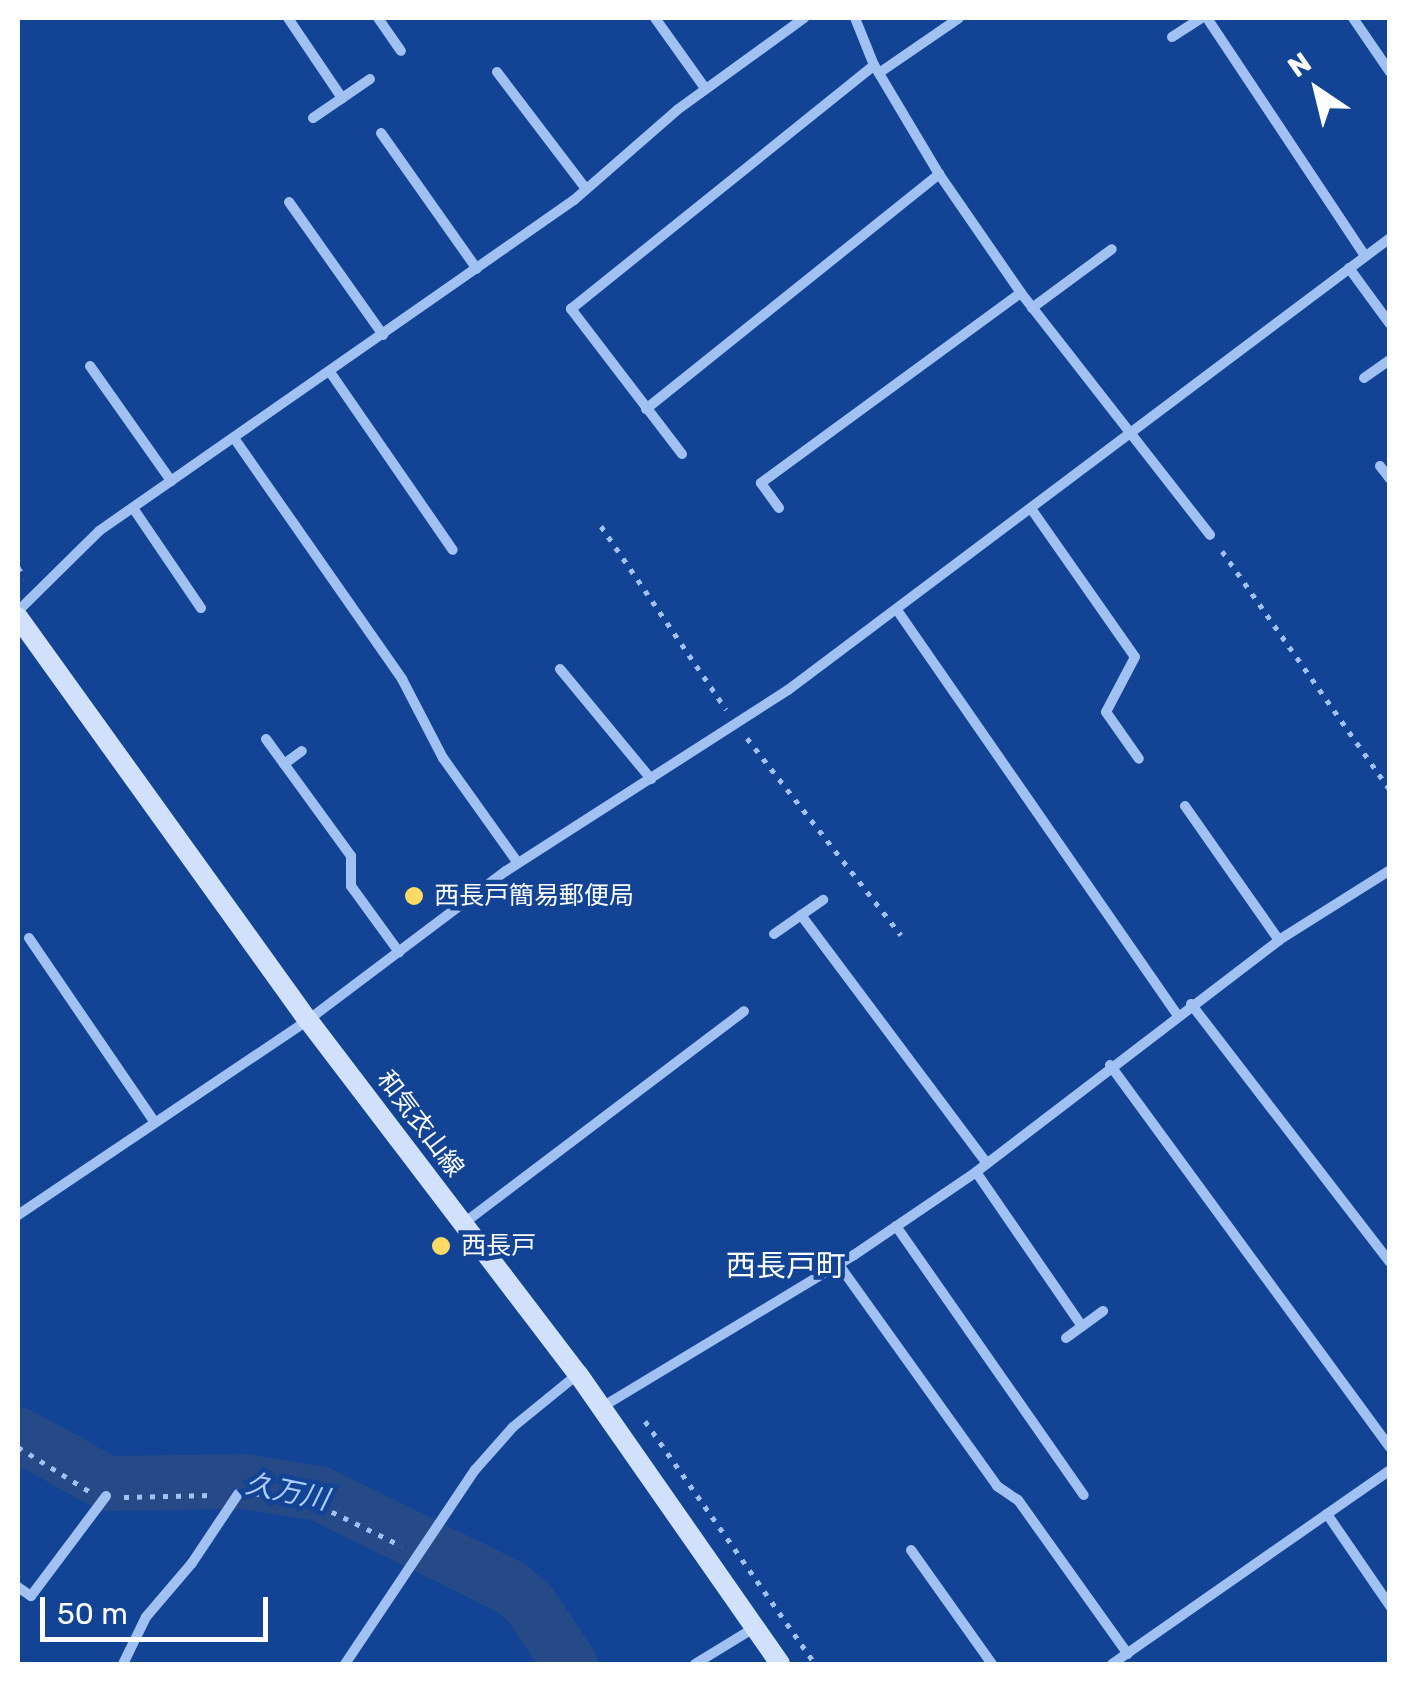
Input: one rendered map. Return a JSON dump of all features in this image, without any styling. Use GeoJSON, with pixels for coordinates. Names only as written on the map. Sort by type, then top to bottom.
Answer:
{"type":"FeatureCollection","features":[{"type":"Feature","properties":{"kind":"main road","name":"和気衣山線"},"geometry":{"type":"LineString","coordinates":[[18,614],[308,1020],[578,1374],[780,1664]]}},
{"type":"Feature","properties":{"kind":"street"},"geometry":{"type":"LineString","coordinates":[[288,18],[342,98]]}},
{"type":"Feature","properties":{"kind":"street"},"geometry":{"type":"LineString","coordinates":[[378,18],[401,51]]}},
{"type":"Feature","properties":{"kind":"street"},"geometry":{"type":"LineString","coordinates":[[655,18],[705,88]]}},
{"type":"Feature","properties":{"kind":"street"},"geometry":{"type":"LineString","coordinates":[[18,614],[63,562],[133,508],[586,190],[705,88],[804,18]]}},
{"type":"Feature","properties":{"kind":"street"},"geometry":{"type":"LineString","coordinates":[[855,18],[876,69],[938,174],[1020,293],[1210,535]]}},
{"type":"Feature","properties":{"kind":"street"},"geometry":{"type":"LineString","coordinates":[[682,454],[572,310],[876,69],[959,18]]}},
{"type":"Feature","properties":{"kind":"street"},"geometry":{"type":"LineString","coordinates":[[1172,37],[1204,18],[1365,256]]}},
{"type":"Feature","properties":{"kind":"street"},"geometry":{"type":"LineString","coordinates":[[1354,18],[1390,72]]}},
{"type":"Feature","properties":{"kind":"street"},"geometry":{"type":"LineString","coordinates":[[497,72],[586,190]]}},
{"type":"Feature","properties":{"kind":"street"},"geometry":{"type":"LineString","coordinates":[[313,118],[370,79]]}},
{"type":"Feature","properties":{"kind":"street"},"geometry":{"type":"LineString","coordinates":[[381,133],[477,268]]}},
{"type":"Feature","properties":{"kind":"street"},"geometry":{"type":"LineString","coordinates":[[646,409],[938,174]]}},
{"type":"Feature","properties":{"kind":"street"},"geometry":{"type":"LineString","coordinates":[[289,202],[384,335]]}},
{"type":"Feature","properties":{"kind":"street"},"geometry":{"type":"LineString","coordinates":[[18,1213],[308,1020],[518,863],[650,779],[897,610],[1390,238]]}},
{"type":"Feature","properties":{"kind":"street"},"geometry":{"type":"LineString","coordinates":[[1032,308],[1112,249]]}},
{"type":"Feature","properties":{"kind":"street"},"geometry":{"type":"LineString","coordinates":[[1350,268],[1390,324]]}},
{"type":"Feature","properties":{"kind":"street"},"geometry":{"type":"LineString","coordinates":[[778,508],[761,482],[1020,293]]}},
{"type":"Feature","properties":{"kind":"street"},"geometry":{"type":"LineString","coordinates":[[1364,378],[1390,360]]}},
{"type":"Feature","properties":{"kind":"street"},"geometry":{"type":"LineString","coordinates":[[90,366],[171,481]]}},
{"type":"Feature","properties":{"kind":"street"},"geometry":{"type":"LineString","coordinates":[[330,372],[452,550]]}},
{"type":"Feature","properties":{"kind":"street"},"geometry":{"type":"LineString","coordinates":[[234,438],[402,679],[443,758],[518,863]]}},
{"type":"Feature","properties":{"kind":"street"},"geometry":{"type":"LineString","coordinates":[[1380,466],[1390,479]]}},
{"type":"Feature","properties":{"kind":"street"},"geometry":{"type":"LineString","coordinates":[[133,508],[201,608]]}},
{"type":"Feature","properties":{"kind":"street"},"geometry":{"type":"LineString","coordinates":[[1032,510],[1134,657],[1106,712],[1139,759]]}},
{"type":"Feature","properties":{"kind":"street"},"geometry":{"type":"LineString","coordinates":[[897,610],[1176,1015]]}},
{"type":"Feature","properties":{"kind":"street"},"geometry":{"type":"LineString","coordinates":[[560,668],[650,779]]}},
{"type":"Feature","properties":{"kind":"street"},"geometry":{"type":"LineString","coordinates":[[266,740],[351,856],[351,886],[399,952]]}},
{"type":"Feature","properties":{"kind":"street"},"geometry":{"type":"LineString","coordinates":[[284,764],[302,751]]}},
{"type":"Feature","properties":{"kind":"street"},"geometry":{"type":"LineString","coordinates":[[1186,806],[1278,940]]}},
{"type":"Feature","properties":{"kind":"street"},"geometry":{"type":"LineString","coordinates":[[601,1408],[839,1265],[976,1172],[985,1161],[1278,940],[1389,872]]}},
{"type":"Feature","properties":{"kind":"street"},"geometry":{"type":"LineString","coordinates":[[774,934],[824,900]]}},
{"type":"Feature","properties":{"kind":"street"},"geometry":{"type":"LineString","coordinates":[[801,915],[985,1161]]}},
{"type":"Feature","properties":{"kind":"street"},"geometry":{"type":"LineString","coordinates":[[28,938],[154,1122]]}},
{"type":"Feature","properties":{"kind":"street"},"geometry":{"type":"LineString","coordinates":[[1192,1004],[1390,1262]]}},
{"type":"Feature","properties":{"kind":"street"},"geometry":{"type":"LineString","coordinates":[[464,1223],[744,1011]]}},
{"type":"Feature","properties":{"kind":"street"},"geometry":{"type":"LineString","coordinates":[[1110,1065],[1390,1447]]}},
{"type":"Feature","properties":{"kind":"street"},"geometry":{"type":"LineString","coordinates":[[976,1172],[1082,1326]]}},
{"type":"Feature","properties":{"kind":"street"},"geometry":{"type":"LineString","coordinates":[[896,1226],[1084,1495]]}},
{"type":"Feature","properties":{"kind":"street"},"geometry":{"type":"LineString","coordinates":[[839,1265],[997,1486],[1018,1500],[1128,1654]]}},
{"type":"Feature","properties":{"kind":"street"},"geometry":{"type":"LineString","coordinates":[[1066,1338],[1103,1311]]}},
{"type":"Feature","properties":{"kind":"street"},"geometry":{"type":"LineString","coordinates":[[346,1664],[475,1470],[524,1416],[578,1374]]}},
{"type":"Feature","properties":{"kind":"street"},"geometry":{"type":"LineString","coordinates":[[1112,1664],[1390,1470]]}},
{"type":"Feature","properties":{"kind":"street"},"geometry":{"type":"LineString","coordinates":[[123,1664],[146,1617],[192,1563],[238,1494]]}},
{"type":"Feature","properties":{"kind":"street"},"geometry":{"type":"LineString","coordinates":[[18,1587],[31,1596],[106,1496]]}},
{"type":"Feature","properties":{"kind":"street"},"geometry":{"type":"LineString","coordinates":[[1327,1514],[1390,1606]]}},
{"type":"Feature","properties":{"kind":"street"},"geometry":{"type":"LineString","coordinates":[[911,1550],[992,1664]]}},
{"type":"Feature","properties":{"kind":"street"},"geometry":{"type":"LineString","coordinates":[[695,1664],[754,1628]]}},
{"type":"Feature","properties":{"kind":"path"},"geometry":{"type":"LineString","coordinates":[[1210,535],[1390,790]]}},
{"type":"Feature","properties":{"kind":"waterway","name":"久万川"},"geometry":{"type":"LineString","coordinates":[[18,1434],[107,1483],[243,1481],[319,1493],[510,1587],[529,1603],[570,1664]]}},
{"type":"Feature","properties":{"kind":"place","name":"西長戸簡易郵便局"},"geometry":{"type":"Point","coordinates":[414,896]}},
{"type":"Feature","properties":{"kind":"place","name":"西長戸"},"geometry":{"type":"Point","coordinates":[441,1246]}},
{"type":"Feature","properties":{"kind":"district","name":"西長戸町"},"geometry":{"type":"Point","coordinates":[786,1266]}}]}
